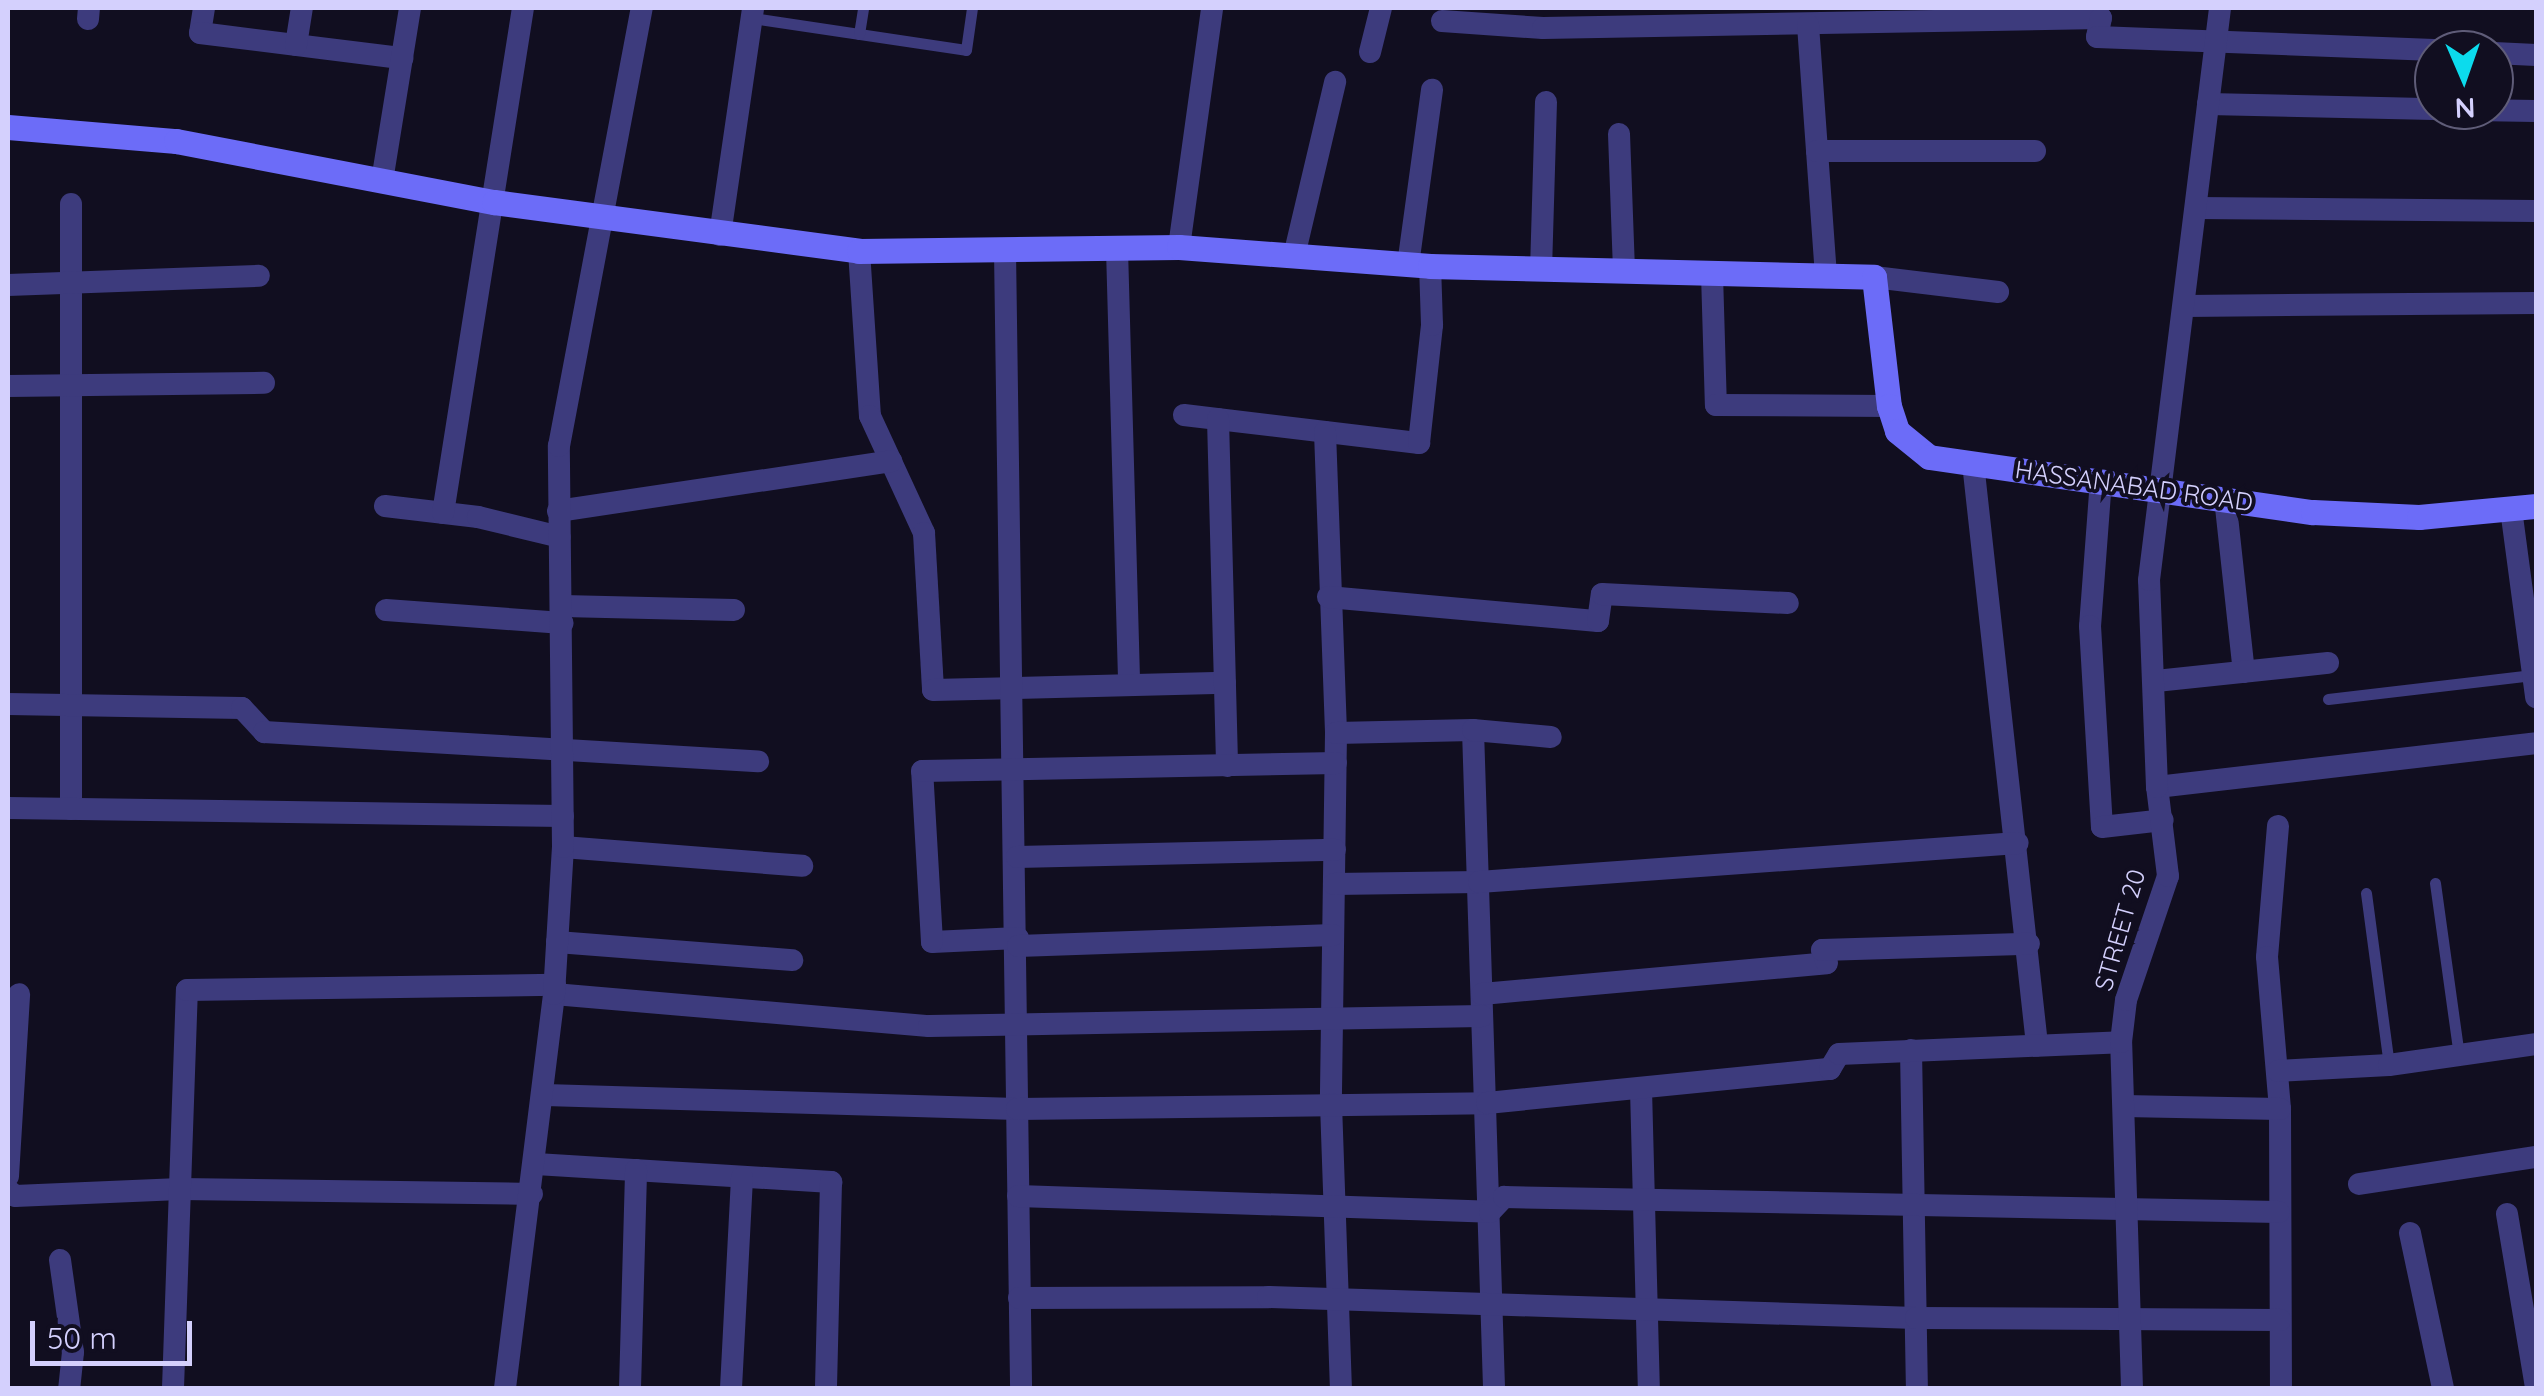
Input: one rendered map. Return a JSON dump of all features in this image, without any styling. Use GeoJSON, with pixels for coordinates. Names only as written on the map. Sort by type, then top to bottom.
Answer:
{"type":"FeatureCollection","features":[{"type":"Feature","properties":{"kind":"street"},"geometry":{"type":"LineString","coordinates":[[204,8],[200,33],[402,58]]}},
{"type":"Feature","properties":{"kind":"street"},"geometry":{"type":"LineString","coordinates":[[296,45],[302,8]]}},
{"type":"Feature","properties":{"kind":"street"},"geometry":{"type":"LineString","coordinates":[[382,181],[410,8]]}},
{"type":"Feature","properties":{"kind":"street"},"geometry":{"type":"LineString","coordinates":[[443,512],[523,8]]}},
{"type":"Feature","properties":{"kind":"street"},"geometry":{"type":"LineString","coordinates":[[505,1388],[545,1095],[555,989],[563,847],[560,446],[642,8]]}},
{"type":"Feature","properties":{"kind":"street"},"geometry":{"type":"LineString","coordinates":[[1178,248],[1212,8]]}},
{"type":"Feature","properties":{"kind":"street"},"geometry":{"type":"LineString","coordinates":[[1370,52],[1381,8]]}},
{"type":"Feature","properties":{"kind":"street","name":"STREET 20"},"geometry":{"type":"LineString","coordinates":[[2132,1388],[2133,1319],[2121,1042],[2126,1000],[2168,876],[2157,787],[2156,681],[2149,580],[2165,488],[2220,8]]}},
{"type":"Feature","properties":{"kind":"street"},"geometry":{"type":"LineString","coordinates":[[720,234],[752,13]]}},
{"type":"Feature","properties":{"kind":"street"},"geometry":{"type":"LineString","coordinates":[[1442,21],[1674,17],[1808,25],[2047,13],[2101,18],[2097,37],[2414,49]]}},
{"type":"Feature","properties":{"kind":"street"},"geometry":{"type":"LineString","coordinates":[[1808,25],[1826,276]]}},
{"type":"Feature","properties":{"kind":"street"},"geometry":{"type":"LineString","coordinates":[[1294,256],[1336,82]]}},
{"type":"Feature","properties":{"kind":"street"},"geometry":{"type":"LineString","coordinates":[[1184,415],[1420,444],[1432,325],[1419,266],[1432,90]]}},
{"type":"Feature","properties":{"kind":"street"},"geometry":{"type":"LineString","coordinates":[[1541,270],[1546,102]]}},
{"type":"Feature","properties":{"kind":"street"},"geometry":{"type":"LineString","coordinates":[[2208,104],[2414,109]]}},
{"type":"Feature","properties":{"kind":"street"},"geometry":{"type":"LineString","coordinates":[[8,127],[176,141],[494,202],[859,252],[1178,248],[1419,266],[1874,277],[1998,292]]}},
{"type":"Feature","properties":{"kind":"street"},"geometry":{"type":"LineString","coordinates":[[1619,134],[1624,272]]}},
{"type":"Feature","properties":{"kind":"street"},"geometry":{"type":"LineString","coordinates":[[1817,151],[2035,151]]}},
{"type":"Feature","properties":{"kind":"street"},"geometry":{"type":"LineString","coordinates":[[71,204],[72,809]]}},
{"type":"Feature","properties":{"kind":"street"},"geometry":{"type":"LineString","coordinates":[[2196,208],[2536,212]]}},
{"type":"Feature","properties":{"kind":"street"},"geometry":{"type":"LineString","coordinates":[[1117,248],[1129,685]]}},
{"type":"Feature","properties":{"kind":"street"},"geometry":{"type":"LineString","coordinates":[[1005,251],[1016,770],[1020,1388]]}},
{"type":"Feature","properties":{"kind":"street"},"geometry":{"type":"LineString","coordinates":[[859,252],[870,416],[924,532],[933,690],[1225,683]]}},
{"type":"Feature","properties":{"kind":"street"},"geometry":{"type":"LineString","coordinates":[[1712,274],[1716,404],[1889,406]]}},
{"type":"Feature","properties":{"kind":"street"},"geometry":{"type":"LineString","coordinates":[[8,285],[259,276]]}},
{"type":"Feature","properties":{"kind":"street","name":"HASSANABAD ROAD"},"geometry":{"type":"LineString","coordinates":[[1874,277],[1889,406],[1910,446],[1930,457],[2313,512],[2418,517],[2524,507]]}},
{"type":"Feature","properties":{"kind":"street"},"geometry":{"type":"LineString","coordinates":[[2185,306],[2536,303]]}},
{"type":"Feature","properties":{"kind":"street"},"geometry":{"type":"LineString","coordinates":[[8,386],[264,384]]}},
{"type":"Feature","properties":{"kind":"street"},"geometry":{"type":"LineString","coordinates":[[1218,419],[1227,766]]}},
{"type":"Feature","properties":{"kind":"street"},"geometry":{"type":"LineString","coordinates":[[1325,432],[1328,598],[1336,732],[1331,1104],[1341,1388]]}},
{"type":"Feature","properties":{"kind":"street"},"geometry":{"type":"LineString","coordinates":[[558,511],[891,462]]}},
{"type":"Feature","properties":{"kind":"street"},"geometry":{"type":"LineString","coordinates":[[1973,463],[2038,1045]]}},
{"type":"Feature","properties":{"kind":"street"},"geometry":{"type":"LineString","coordinates":[[2101,480],[2090,626],[2102,827],[2163,820]]}},
{"type":"Feature","properties":{"kind":"street"},"geometry":{"type":"LineString","coordinates":[[2225,498],[2244,672]]}},
{"type":"Feature","properties":{"kind":"street"},"geometry":{"type":"LineString","coordinates":[[385,506],[443,512],[560,537]]}},
{"type":"Feature","properties":{"kind":"street"},"geometry":{"type":"LineString","coordinates":[[2524,507],[2535,686]]}},
{"type":"Feature","properties":{"kind":"street"},"geometry":{"type":"LineString","coordinates":[[1328,598],[1598,621],[1602,594],[1788,604]]}},
{"type":"Feature","properties":{"kind":"street"},"geometry":{"type":"LineString","coordinates":[[386,610],[563,614],[734,610]]}},
{"type":"Feature","properties":{"kind":"street"},"geometry":{"type":"LineString","coordinates":[[2156,681],[2328,662]]}},
{"type":"Feature","properties":{"kind":"street"},"geometry":{"type":"LineString","coordinates":[[8,704],[242,708],[264,732],[563,745],[758,761]]}},
{"type":"Feature","properties":{"kind":"street"},"geometry":{"type":"LineString","coordinates":[[1336,732],[1473,730],[1552,737]]}},
{"type":"Feature","properties":{"kind":"street"},"geometry":{"type":"LineString","coordinates":[[1473,730],[1494,1388]]}},
{"type":"Feature","properties":{"kind":"street"},"geometry":{"type":"LineString","coordinates":[[2157,787],[2536,743]]}},
{"type":"Feature","properties":{"kind":"street"},"geometry":{"type":"LineString","coordinates":[[1333,935],[932,942],[922,771],[1336,763]]}},
{"type":"Feature","properties":{"kind":"street"},"geometry":{"type":"LineString","coordinates":[[8,808],[563,816]]}},
{"type":"Feature","properties":{"kind":"street"},"geometry":{"type":"LineString","coordinates":[[2278,826],[2267,957],[2280,1108],[2281,1388]]}},
{"type":"Feature","properties":{"kind":"street"},"geometry":{"type":"LineString","coordinates":[[1334,884],[1478,882],[2018,843]]}},
{"type":"Feature","properties":{"kind":"street"},"geometry":{"type":"LineString","coordinates":[[563,847],[802,866]]}},
{"type":"Feature","properties":{"kind":"street"},"geometry":{"type":"LineString","coordinates":[[1017,858],[1335,850]]}},
{"type":"Feature","properties":{"kind":"street"},"geometry":{"type":"LineString","coordinates":[[557,942],[792,960]]}},
{"type":"Feature","properties":{"kind":"street"},"geometry":{"type":"LineString","coordinates":[[173,1388],[187,990],[555,989],[929,1026],[1019,1024],[1332,1015],[1482,1005],[1827,963],[1822,950],[2029,944]]}},
{"type":"Feature","properties":{"kind":"street"},"geometry":{"type":"LineString","coordinates":[[8,1176],[19,994]]}},
{"type":"Feature","properties":{"kind":"street"},"geometry":{"type":"LineString","coordinates":[[545,1095],[1018,1109],[1487,1103],[1830,1069],[1839,1054],[2121,1042]]}},
{"type":"Feature","properties":{"kind":"street"},"geometry":{"type":"LineString","coordinates":[[2278,1071],[2389,1066],[2536,1044]]}},
{"type":"Feature","properties":{"kind":"street"},"geometry":{"type":"LineString","coordinates":[[1911,1050],[1918,1388]]}},
{"type":"Feature","properties":{"kind":"street"},"geometry":{"type":"LineString","coordinates":[[1641,1089],[1650,1388]]}},
{"type":"Feature","properties":{"kind":"street"},"geometry":{"type":"LineString","coordinates":[[2124,1106],[2280,1108]]}},
{"type":"Feature","properties":{"kind":"street"},"geometry":{"type":"LineString","coordinates":[[2359,1184],[2536,1157]]}},
{"type":"Feature","properties":{"kind":"street"},"geometry":{"type":"LineString","coordinates":[[536,1164],[831,1182],[826,1388]]}},
{"type":"Feature","properties":{"kind":"street"},"geometry":{"type":"LineString","coordinates":[[630,1388],[636,1170]]}},
{"type":"Feature","properties":{"kind":"street"},"geometry":{"type":"LineString","coordinates":[[730,1388],[742,1177]]}},
{"type":"Feature","properties":{"kind":"street"},"geometry":{"type":"LineString","coordinates":[[8,1190],[15,1196],[180,1189],[532,1194]]}},
{"type":"Feature","properties":{"kind":"street"},"geometry":{"type":"LineString","coordinates":[[1018,1196],[1490,1212],[1504,1197],[2279,1212]]}},
{"type":"Feature","properties":{"kind":"street"},"geometry":{"type":"LineString","coordinates":[[2507,1214],[2536,1388]]}},
{"type":"Feature","properties":{"kind":"street"},"geometry":{"type":"LineString","coordinates":[[2410,1232],[2442,1388]]}},
{"type":"Feature","properties":{"kind":"street"},"geometry":{"type":"LineString","coordinates":[[60,1260],[73,1352],[69,1388]]}},
{"type":"Feature","properties":{"kind":"street"},"geometry":{"type":"LineString","coordinates":[[1019,1298],[1336,1302],[1916,1318],[2280,1320]]}},
{"type":"Feature","properties":{"kind":"lane"},"geometry":{"type":"LineString","coordinates":[[859,34],[863,8]]}},
{"type":"Feature","properties":{"kind":"lane"},"geometry":{"type":"LineString","coordinates":[[752,13],[966,50],[972,8]]}},
{"type":"Feature","properties":{"kind":"lane"},"geometry":{"type":"LineString","coordinates":[[2328,699],[2535,686]]}},
{"type":"Feature","properties":{"kind":"lane"},"geometry":{"type":"LineString","coordinates":[[2435,883],[2459,1055]]}},
{"type":"Feature","properties":{"kind":"lane"},"geometry":{"type":"LineString","coordinates":[[2366,892],[2389,1066]]}}]}
